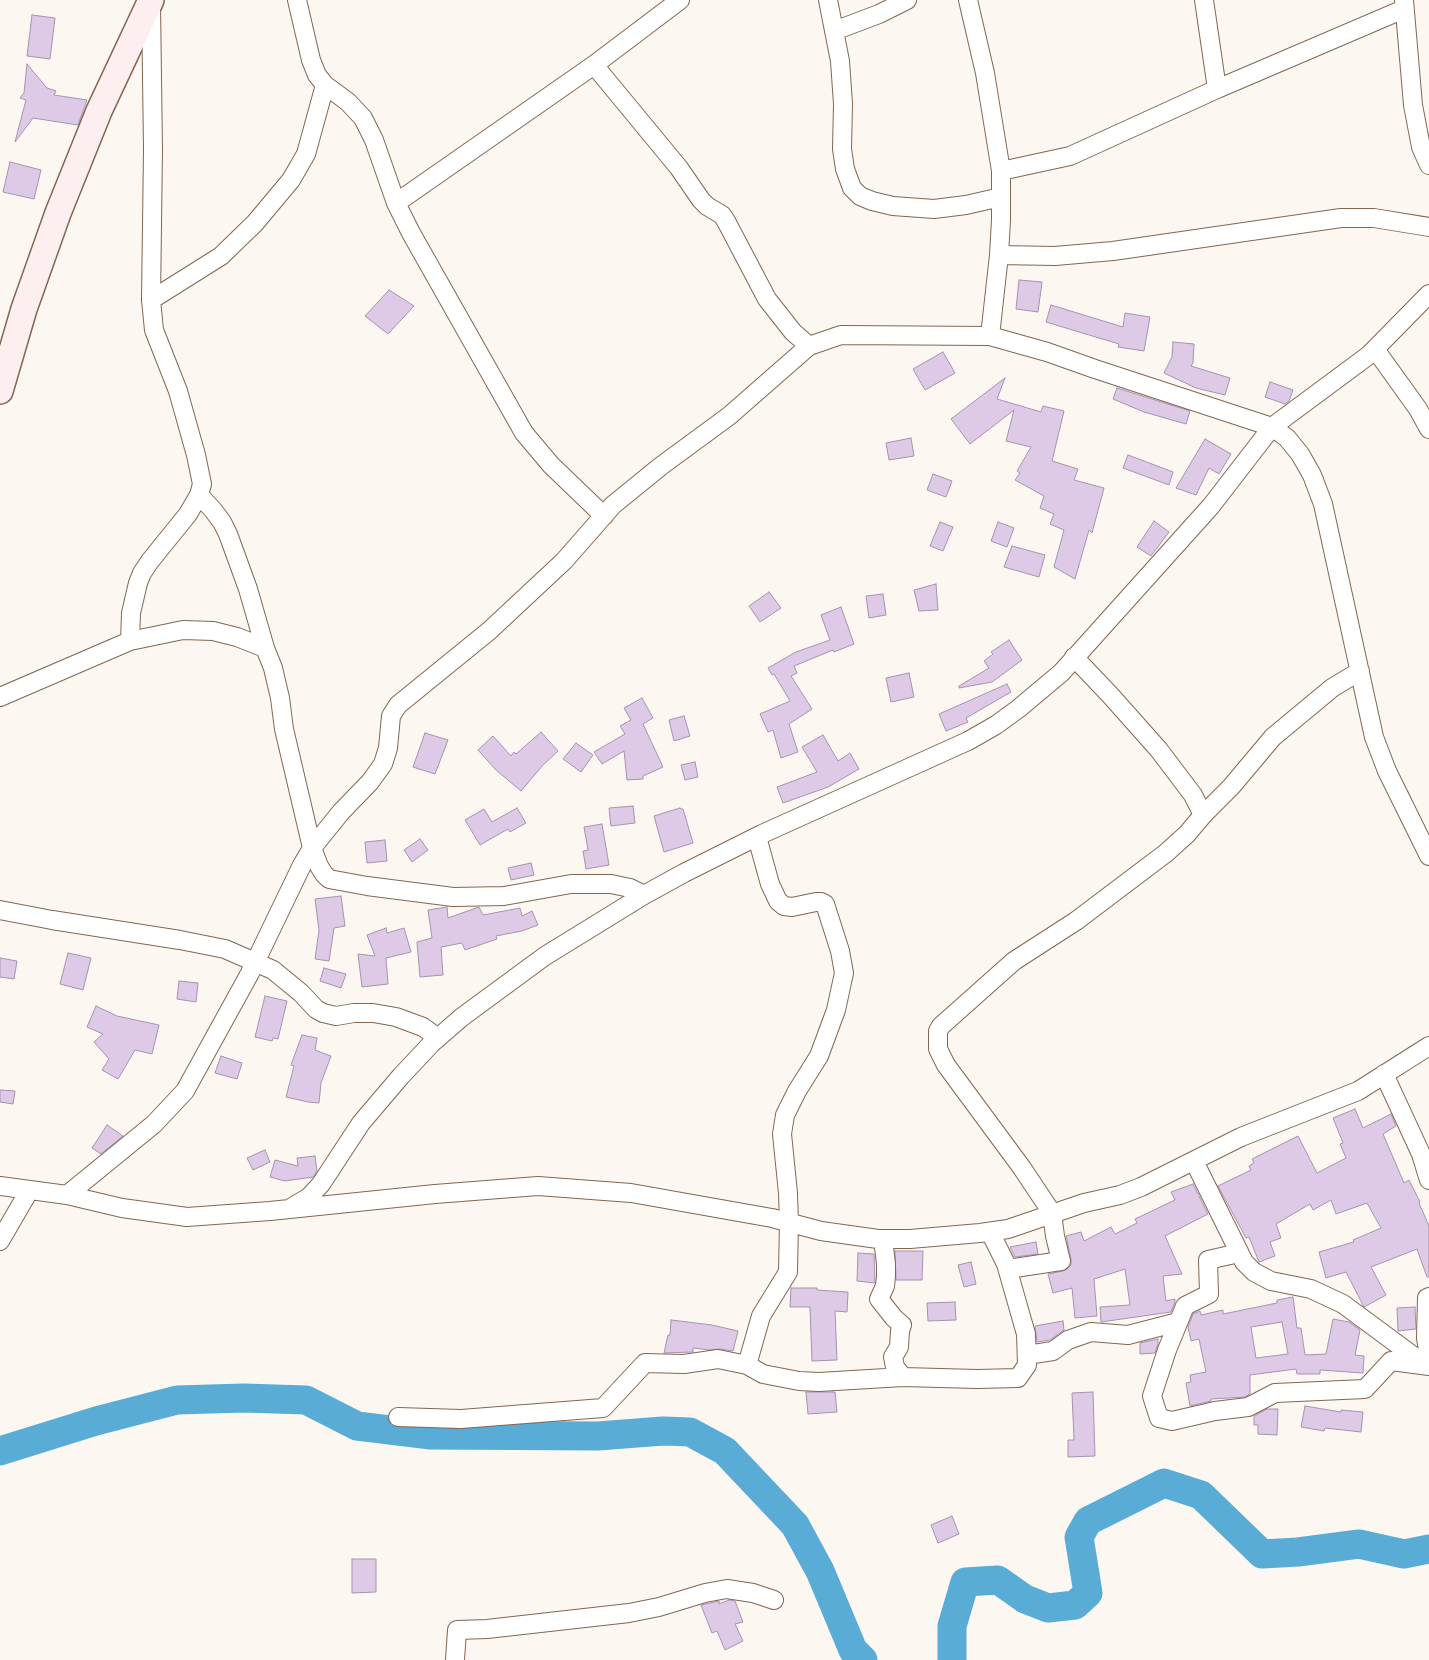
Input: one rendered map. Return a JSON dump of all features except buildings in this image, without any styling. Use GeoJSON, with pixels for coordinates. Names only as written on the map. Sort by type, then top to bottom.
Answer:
{"type":"FeatureCollection","features":[{"type":"Feature","properties":{"kind":"street"},"geometry":{"type":"LineString","coordinates":[[130,641],[132,613],[142,573],[188,514],[199,495],[202,484],[178,391],[154,330],[151,300],[153,149],[150,0]]}},
{"type":"Feature","properties":{"kind":"street"},"geometry":{"type":"LineString","coordinates":[[0,391],[24,309],[58,213],[99,111],[150,0]]}},
{"type":"Feature","properties":{"kind":"street"},"geometry":{"type":"LineString","coordinates":[[297,0],[311,60],[317,74],[325,85],[348,102],[362,118],[374,140],[396,203],[411,234],[524,433],[551,465],[604,516]]}},
{"type":"Feature","properties":{"kind":"street"},"geometry":{"type":"LineString","coordinates":[[396,203],[594,65],[680,0]]}},
{"type":"Feature","properties":{"kind":"street"},"geometry":{"type":"LineString","coordinates":[[828,0],[840,61],[843,104],[842,149],[845,169],[852,188],[860,196],[872,201],[893,206],[934,209],[966,205],[1001,196]]}},
{"type":"Feature","properties":{"kind":"street"},"geometry":{"type":"LineString","coordinates":[[834,31],[879,14],[907,0]]}},
{"type":"Feature","properties":{"kind":"street"},"geometry":{"type":"LineString","coordinates":[[968,0],[985,73],[1001,171],[1000,255],[990,336]]}},
{"type":"Feature","properties":{"kind":"street"},"geometry":{"type":"LineString","coordinates":[[1204,0],[1217,89]]}},
{"type":"Feature","properties":{"kind":"street"},"geometry":{"type":"LineString","coordinates":[[1001,171],[1070,156],[1404,5],[1413,105],[1421,147],[1429,165]]}},
{"type":"Feature","properties":{"kind":"street"},"geometry":{"type":"LineString","coordinates":[[594,65],[679,168],[701,200],[722,215],[767,299],[793,332],[809,346]]}},
{"type":"Feature","properties":{"kind":"street"},"geometry":{"type":"LineString","coordinates":[[151,300],[221,256],[255,223],[291,180],[306,154],[325,85]]}},
{"type":"Feature","properties":{"kind":"street"},"geometry":{"type":"LineString","coordinates":[[1000,255],[1056,256],[1113,251],[1341,218],[1374,218],[1429,227]]}},
{"type":"Feature","properties":{"kind":"street"},"geometry":{"type":"LineString","coordinates":[[289,1209],[309,1197],[321,1184],[361,1123],[401,1076],[438,1038],[462,1017],[545,956],[684,872],[968,741],[996,725],[1018,709],[1041,690],[1074,657],[1211,506],[1272,427],[1375,349],[1429,294]]}},
{"type":"Feature","properties":{"kind":"street"},"geometry":{"type":"LineString","coordinates":[[67,1195],[154,1124],[185,1091],[218,1034],[312,848],[341,812],[370,782],[383,764],[388,748],[391,716],[398,705],[489,631],[564,561],[613,505],[661,466],[729,416],[809,346],[841,335],[990,336],[1047,352],[1095,370],[1272,427],[1287,438],[1300,454],[1312,474],[1323,504],[1374,737],[1387,771],[1429,856]]}},
{"type":"Feature","properties":{"kind":"street"},"geometry":{"type":"LineString","coordinates":[[1375,349],[1418,409],[1429,429]]}},
{"type":"Feature","properties":{"kind":"street"},"geometry":{"type":"LineString","coordinates":[[199,495],[222,522],[248,589],[265,648],[273,668],[280,698],[284,729],[312,848],[319,866],[330,879],[367,886],[452,896],[504,896],[571,884],[611,884],[630,888],[644,895]]}},
{"type":"Feature","properties":{"kind":"street"},"geometry":{"type":"LineString","coordinates":[[0,697],[130,641],[183,630],[213,631],[237,637],[265,648]]}},
{"type":"Feature","properties":{"kind":"street"},"geometry":{"type":"LineString","coordinates":[[1074,657],[1159,750],[1193,795],[1203,815]]}},
{"type":"Feature","properties":{"kind":"street"},"geometry":{"type":"LineString","coordinates":[[1008,1269],[1061,1261],[1052,1213],[1022,1168],[946,1065],[938,1049],[938,1031],[941,1026],[1014,961],[1076,921],[1143,872],[1187,834],[1231,787],[1273,737],[1332,688],[1360,671]]}},
{"type":"Feature","properties":{"kind":"street"},"geometry":{"type":"LineString","coordinates":[[747,1365],[761,1316],[788,1272],[789,1222],[787,1174],[782,1134],[785,1114],[793,1097],[819,1056],[836,1010],[844,973],[840,951],[825,904],[816,902],[792,907],[784,906],[778,901],[770,884],[757,837]]}},
{"type":"Feature","properties":{"kind":"street"},"geometry":{"type":"LineString","coordinates":[[0,910],[225,949],[273,970],[301,993],[316,1009],[323,1013],[336,1016],[354,1013],[396,1017],[423,1028],[438,1038]]}},
{"type":"Feature","properties":{"kind":"street"},"geometry":{"type":"LineString","coordinates":[[0,1186],[67,1195],[122,1208],[187,1217],[538,1186],[631,1193],[686,1204],[734,1210],[821,1231],[883,1240],[990,1232],[1008,1229],[1052,1213],[1120,1195],[1142,1187],[1241,1137],[1358,1091],[1429,1046]]}},
{"type":"Feature","properties":{"kind":"street"},"geometry":{"type":"LineString","coordinates":[[1384,1074],[1421,1154],[1429,1180]]}},
{"type":"Feature","properties":{"kind":"street"},"geometry":{"type":"LineString","coordinates":[[1194,1161],[1239,1253],[1244,1262],[1254,1272],[1271,1281],[1311,1289],[1343,1304],[1416,1358],[1429,1365]]}},
{"type":"Feature","properties":{"kind":"street"},"geometry":{"type":"LineString","coordinates":[[0,1241],[29,1191]]}},
{"type":"Feature","properties":{"kind":"street"},"geometry":{"type":"LineString","coordinates":[[398,1417],[461,1418],[603,1408],[645,1364],[684,1364],[718,1359],[747,1365],[763,1374],[799,1381],[819,1382],[903,1377],[1018,1378],[1027,1365],[1026,1334],[1008,1269],[990,1232]]}},
{"type":"Feature","properties":{"kind":"street"},"geometry":{"type":"LineString","coordinates":[[883,1240],[886,1276],[885,1286],[880,1299],[894,1318],[902,1325],[898,1347],[893,1357],[894,1367],[903,1377]]}},
{"type":"Feature","properties":{"kind":"street"},"geometry":{"type":"LineString","coordinates":[[1239,1253],[1208,1260],[1210,1294],[1185,1306],[1152,1396],[1159,1418],[1172,1421],[1215,1411],[1248,1407],[1275,1393],[1365,1389],[1392,1360],[1429,1365]]}},
{"type":"Feature","properties":{"kind":"street"},"geometry":{"type":"LineString","coordinates":[[1429,1298],[1427,1298],[1426,1338],[1429,1356]]}},
{"type":"Feature","properties":{"kind":"street"},"geometry":{"type":"LineString","coordinates":[[1027,1355],[1053,1351],[1068,1340],[1091,1332],[1128,1335],[1178,1322]]}},
{"type":"Feature","properties":{"kind":"street"},"geometry":{"type":"LineString","coordinates":[[455,1660],[458,1630],[487,1629],[630,1613],[727,1589],[774,1600]]}},
{"type":"Feature","properties":{"kind":"waterway"},"geometry":{"type":"LineString","coordinates":[[0,1451],[96,1421],[177,1400],[244,1398],[306,1400],[357,1426],[431,1435],[598,1436],[663,1431],[690,1432],[725,1451],[795,1525],[820,1571],[853,1650],[863,1660]]}},
{"type":"Feature","properties":{"kind":"waterway"},"geometry":{"type":"LineString","coordinates":[[952,1660],[952,1626],[965,1582],[998,1580],[1025,1599],[1048,1608],[1075,1605],[1088,1593],[1079,1537],[1088,1521],[1164,1483],[1201,1495],[1262,1554],[1298,1552],[1359,1544],[1404,1554],[1429,1549]]}}]}
